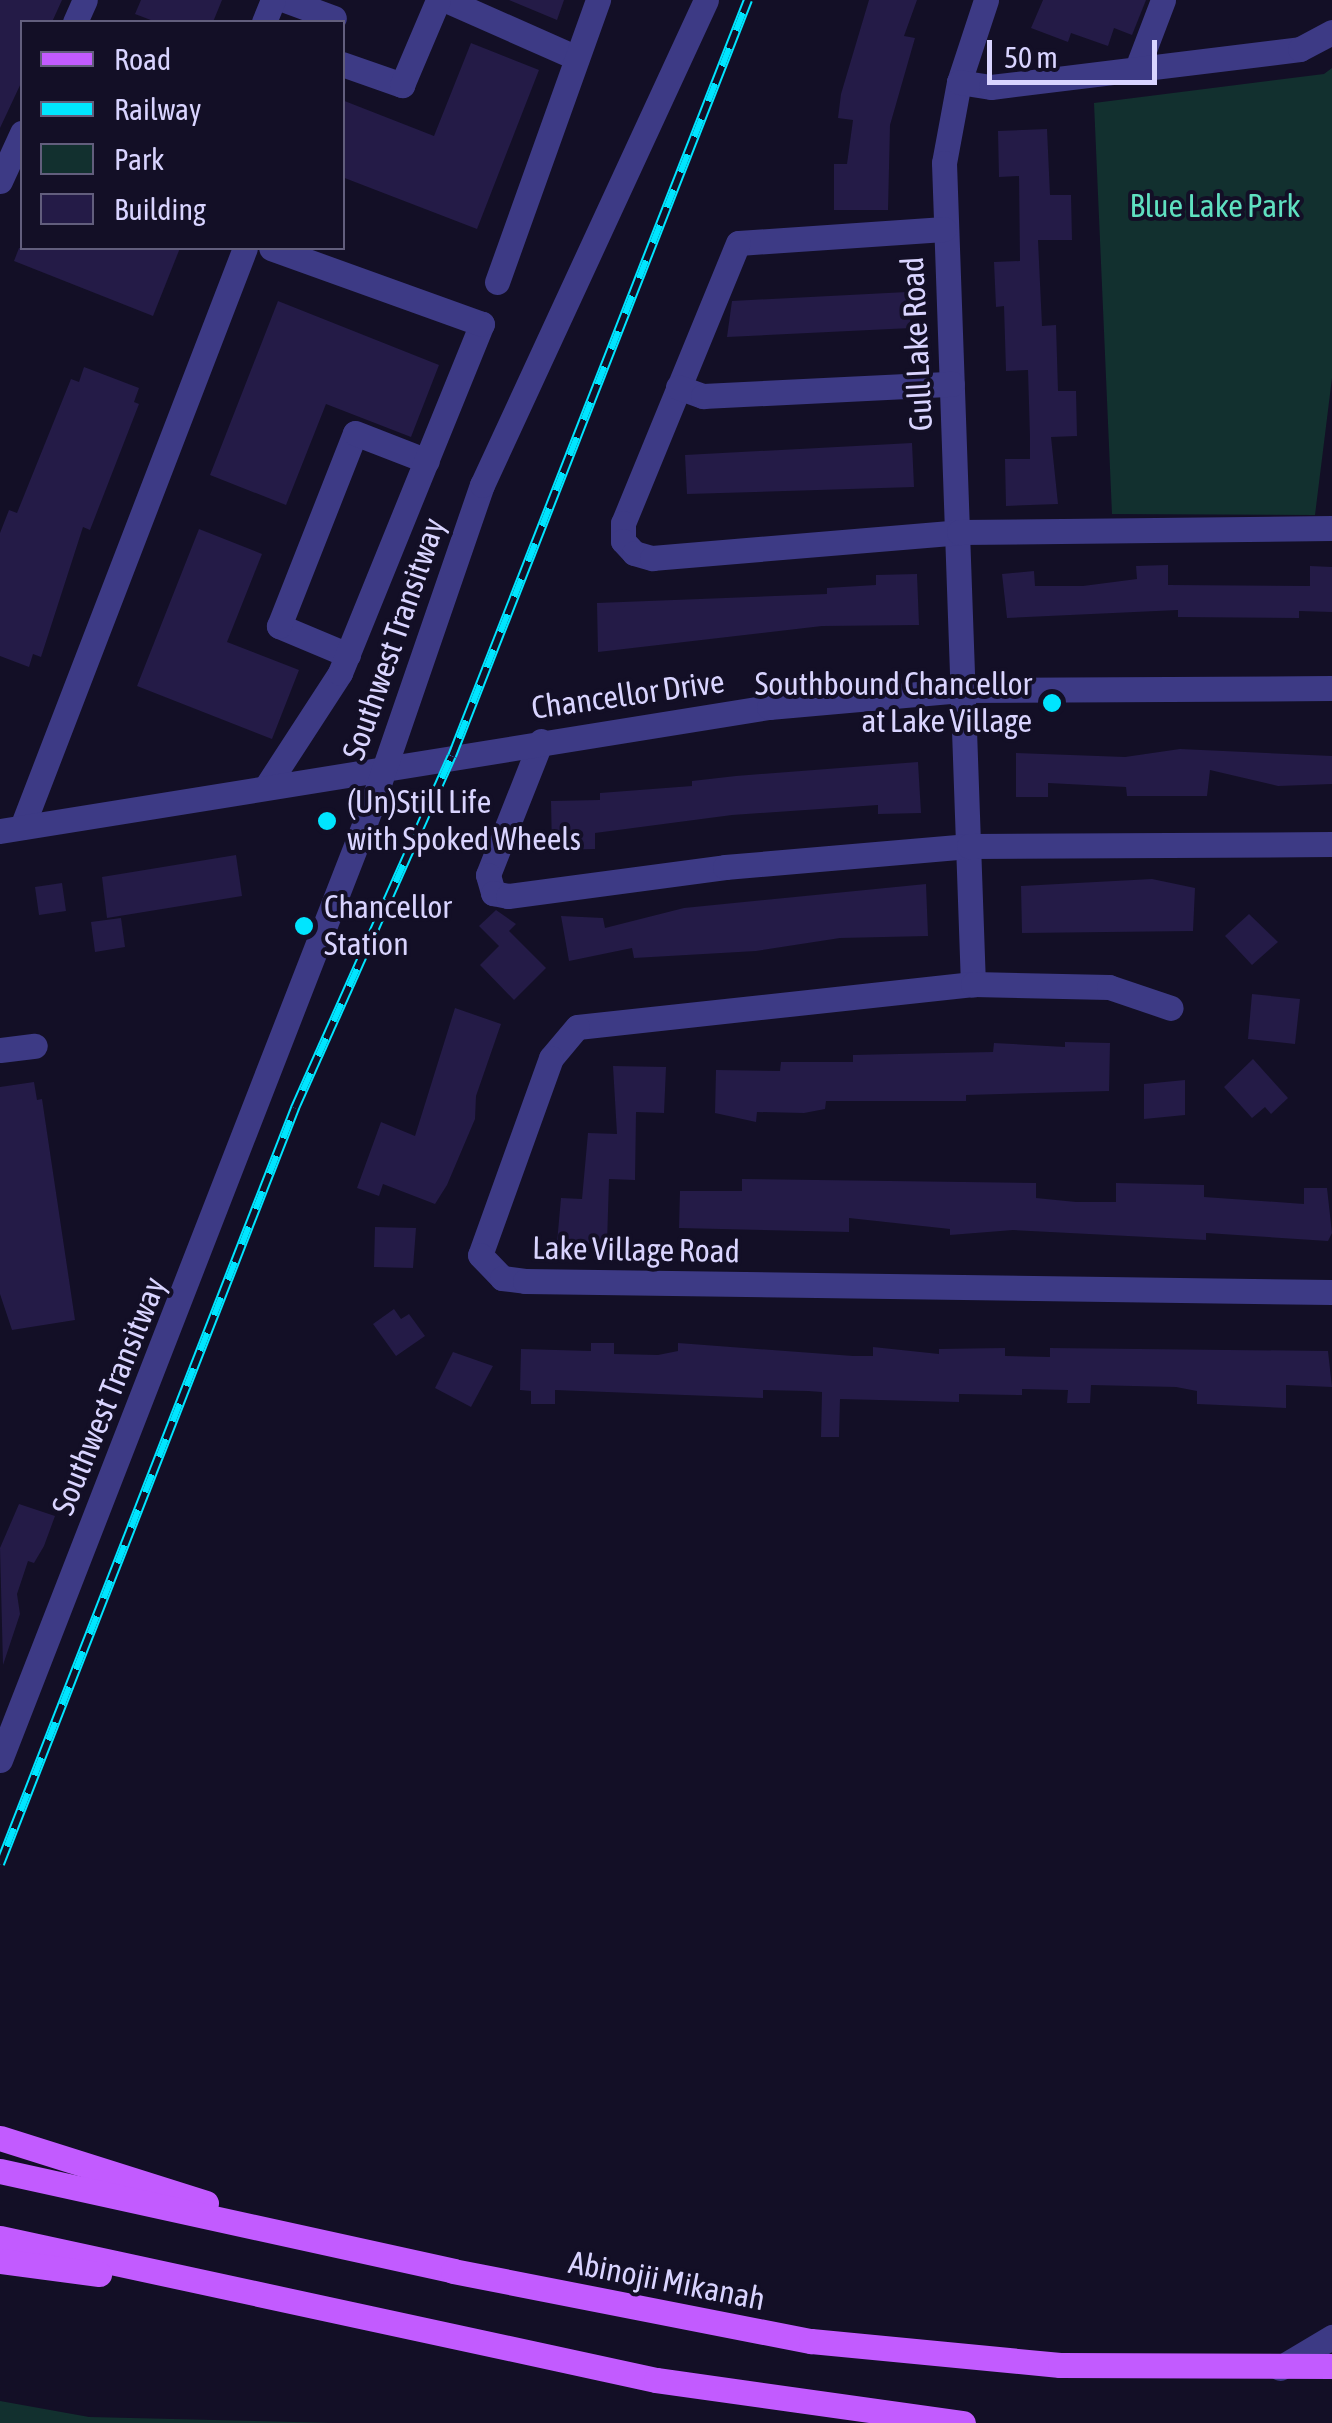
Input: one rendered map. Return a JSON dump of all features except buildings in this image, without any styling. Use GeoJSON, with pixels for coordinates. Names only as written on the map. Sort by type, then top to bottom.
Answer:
{"type":"FeatureCollection","features":[{"type":"Feature","properties":{"kind":"main road"},"geometry":{"type":"LineString","coordinates":[[0,2138],[141,2179],[300,2237]]}},
{"type":"Feature","properties":{"kind":"main road","name":"Abinojii Mikanah"},"geometry":{"type":"LineString","coordinates":[[0,2171],[690,2320],[828,2343],[1060,2365],[1332,2366]]}},
{"type":"Feature","properties":{"kind":"main road"},"geometry":{"type":"LineString","coordinates":[[0,2238],[730,2394],[963,2423]]}},
{"type":"Feature","properties":{"kind":"main road"},"geometry":{"type":"LineString","coordinates":[[0,2260],[224,2288]]}},
{"type":"Feature","properties":{"kind":"street"},"geometry":{"type":"LineString","coordinates":[[285,0],[336,14]]}},
{"type":"Feature","properties":{"kind":"street"},"geometry":{"type":"LineString","coordinates":[[345,65],[402,85],[438,0]]}},
{"type":"Feature","properties":{"kind":"street"},"geometry":{"type":"LineString","coordinates":[[446,0],[577,58]]}},
{"type":"Feature","properties":{"kind":"street"},"geometry":{"type":"LineString","coordinates":[[497,282],[598,0]]}},
{"type":"Feature","properties":{"kind":"street","name":"Southwest Transitway"},"geometry":{"type":"LineString","coordinates":[[0,1760],[385,768],[482,485],[706,0]]}},
{"type":"Feature","properties":{"kind":"street","name":"Gull Lake Road"},"geometry":{"type":"LineString","coordinates":[[964,690],[944,163],[958,82],[986,0]]}},
{"type":"Feature","properties":{"kind":"street"},"geometry":{"type":"LineString","coordinates":[[1136,71],[1163,0]]}},
{"type":"Feature","properties":{"kind":"street"},"geometry":{"type":"LineString","coordinates":[[958,82],[991,87],[1136,71],[1300,49],[1332,32]]}},
{"type":"Feature","properties":{"kind":"street"},"geometry":{"type":"LineString","coordinates":[[0,181],[20,137]]}},
{"type":"Feature","properties":{"kind":"street"},"geometry":{"type":"LineString","coordinates":[[944,229],[738,243],[623,523],[623,541],[634,554],[652,558],[959,532],[1332,528]]}},
{"type":"Feature","properties":{"kind":"street"},"geometry":{"type":"LineString","coordinates":[[11,829],[245,250]]}},
{"type":"Feature","properties":{"kind":"street"},"geometry":{"type":"LineString","coordinates":[[266,787],[348,655],[482,324],[277,250]]}},
{"type":"Feature","properties":{"kind":"street"},"geometry":{"type":"LineString","coordinates":[[678,387],[702,396],[952,384]]}},
{"type":"Feature","properties":{"kind":"street"},"geometry":{"type":"LineString","coordinates":[[348,655],[279,626],[355,433],[427,461]]}},
{"type":"Feature","properties":{"kind":"street","name":"Chancellor Drive"},"geometry":{"type":"LineString","coordinates":[[11,829],[770,707],[964,690],[1332,688]]}},
{"type":"Feature","properties":{"kind":"street"},"geometry":{"type":"LineString","coordinates":[[964,690],[974,984]]}},
{"type":"Feature","properties":{"kind":"street"},"geometry":{"type":"LineString","coordinates":[[541,741],[488,875],[492,893],[508,896],[725,866],[970,846],[1332,844]]}},
{"type":"Feature","properties":{"kind":"street","name":"Lake Village Road"},"geometry":{"type":"LineString","coordinates":[[1171,1008],[1109,987],[974,984],[577,1027],[551,1058],[480,1255],[502,1278],[525,1281],[1332,1292]]}},
{"type":"Feature","properties":{"kind":"street"},"geometry":{"type":"LineString","coordinates":[[0,1050],[34,1046]]}},
{"type":"Feature","properties":{"kind":"street"},"geometry":{"type":"LineString","coordinates":[[1280,2368],[1332,2337]]}},
{"type":"Feature","properties":{"kind":"green space","name":"Blue Lake Park"},"geometry":{"type":"Polygon","coordinates":[[[1332,68],[1332,378],[1315,515],[1112,514],[1094,103],[1324,74],[1332,68]]]}},
{"type":"Feature","properties":{"kind":"green space"},"geometry":{"type":"Polygon","coordinates":[[[0,2401],[89,2417],[334,2423],[0,2423],[0,2401]]]}},
{"type":"Feature","properties":{"kind":"railway"},"geometry":{"type":"LineString","coordinates":[[0,1864],[295,1108],[452,756],[748,0]]}},
{"type":"Feature","properties":{"kind":"place","name":"Southbound Chancellor at Lake Village"},"geometry":{"type":"Point","coordinates":[1052,703]}},
{"type":"Feature","properties":{"kind":"place","name":"(Un)Still Life with Spoked Wheels"},"geometry":{"type":"Point","coordinates":[327,821]}},
{"type":"Feature","properties":{"kind":"place","name":"Chancellor Station"},"geometry":{"type":"Point","coordinates":[304,926]}}]}
